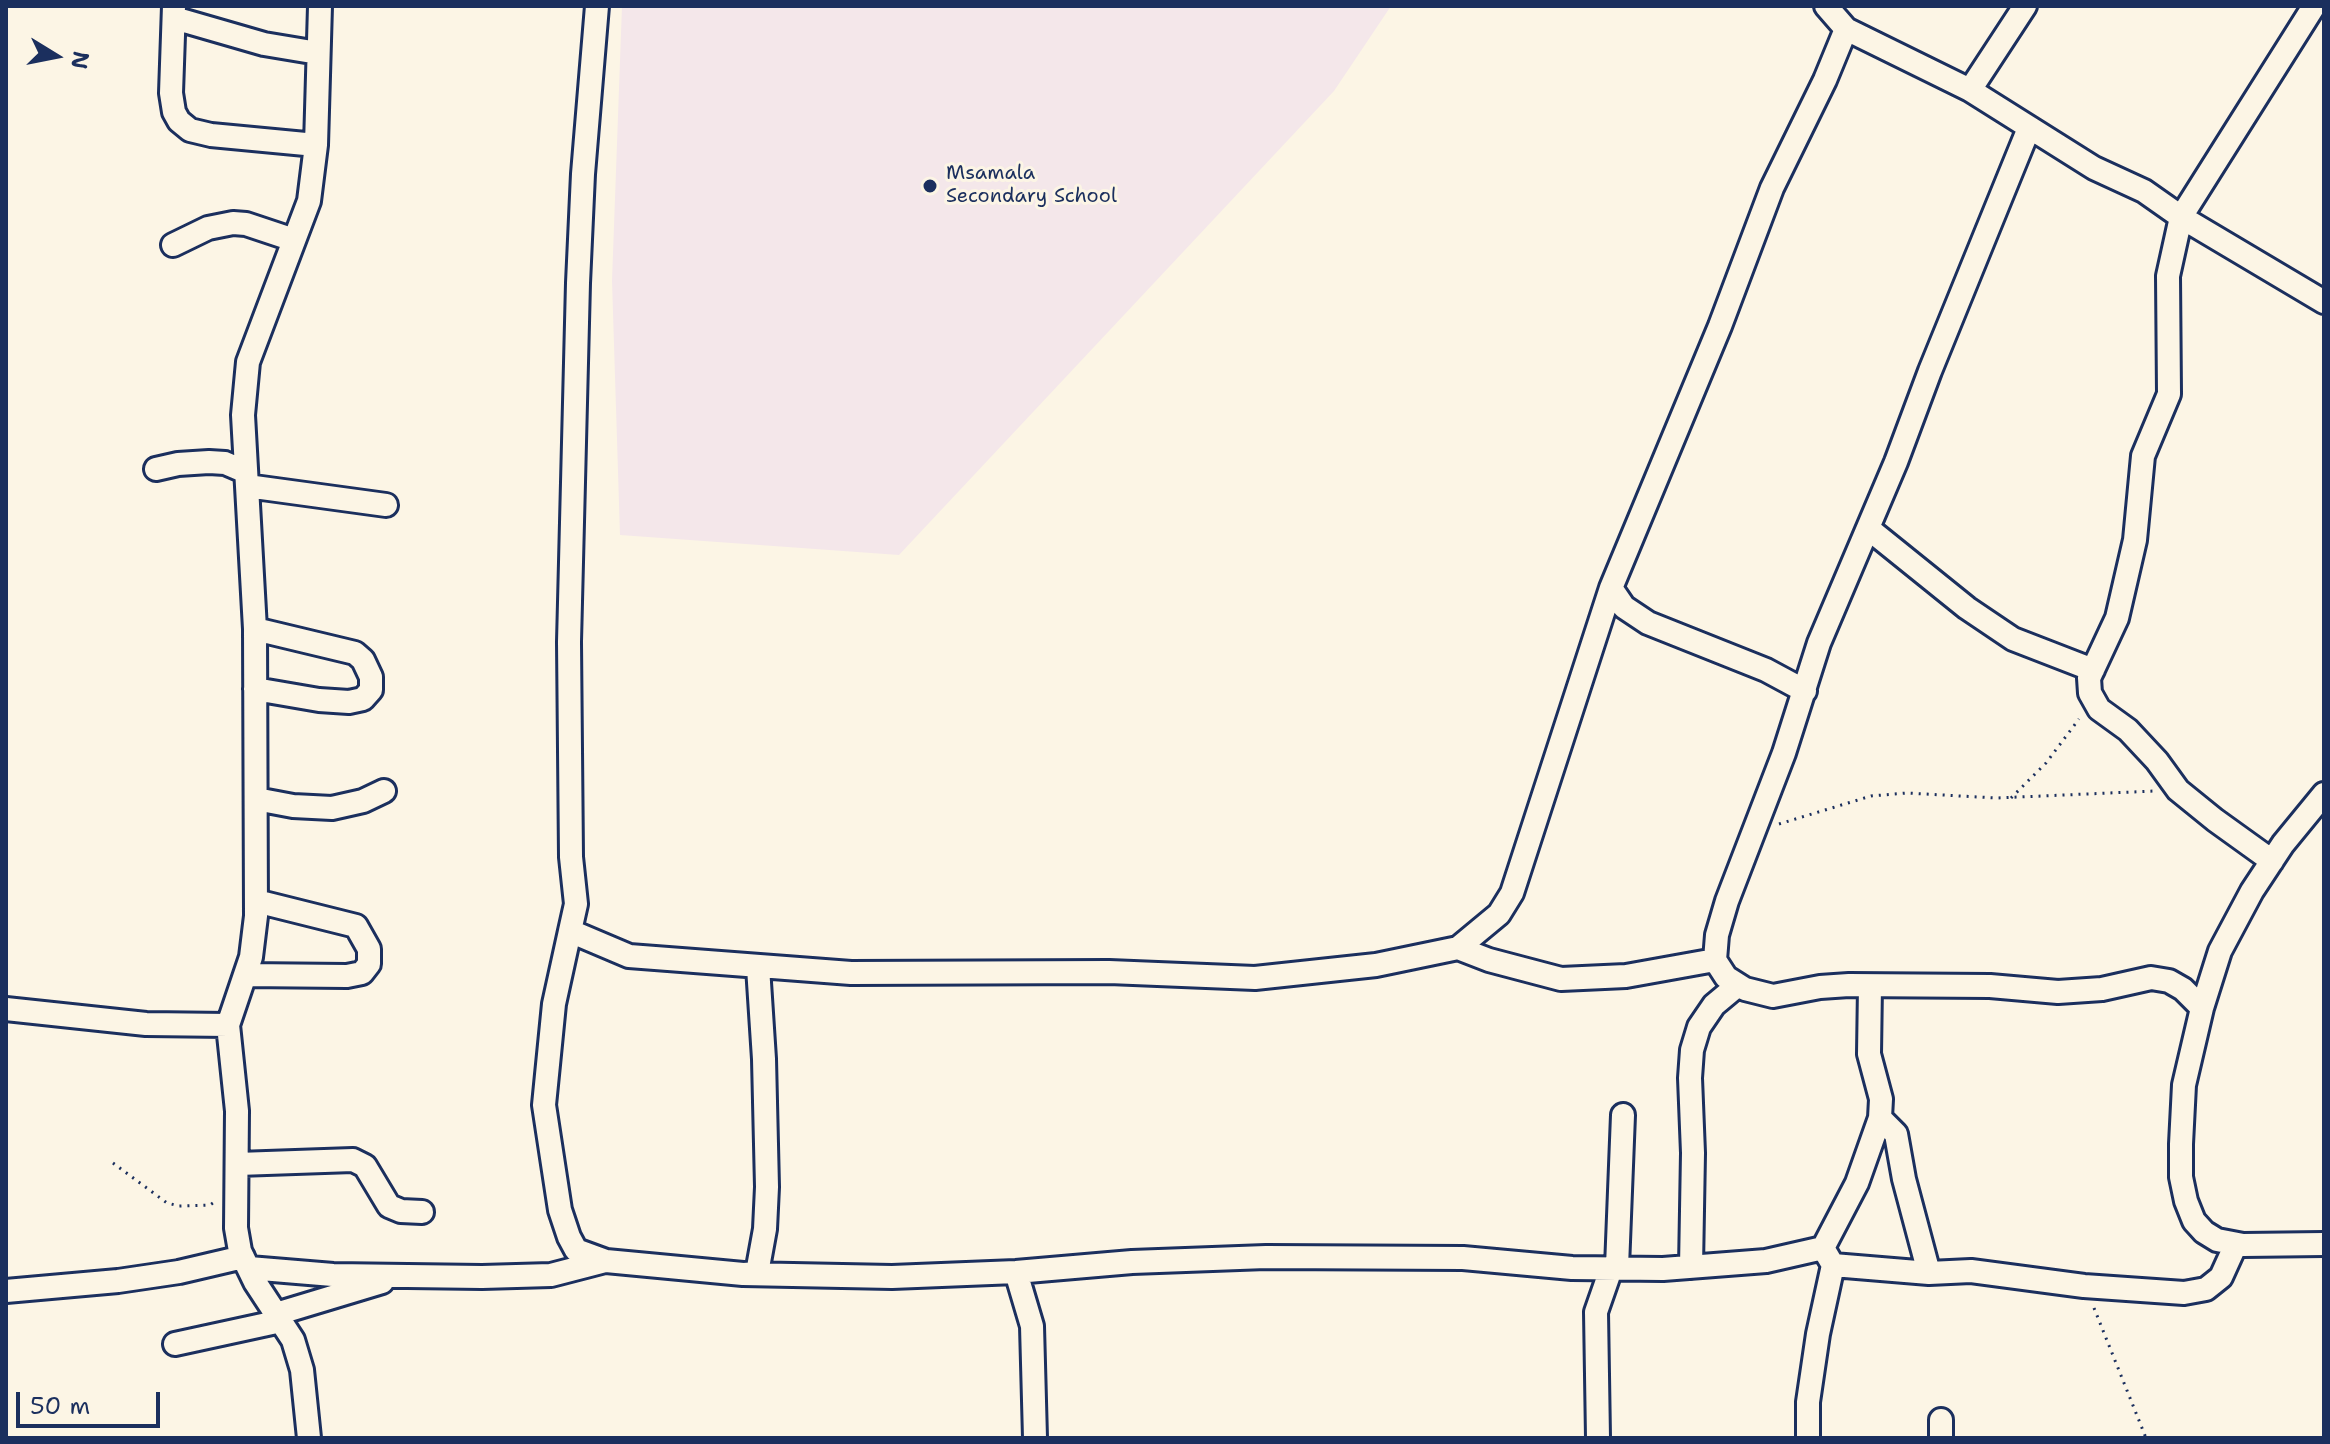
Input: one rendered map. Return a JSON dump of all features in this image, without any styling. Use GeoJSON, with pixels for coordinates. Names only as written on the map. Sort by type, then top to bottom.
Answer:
{"type":"FeatureCollection","features":[{"type":"Feature","properties":{"kind":"street"},"geometry":{"type":"LineString","coordinates":[[309,1438],[302,1370],[293,1340],[246,1263],[236,1228],[237,1111],[228,1025],[251,957],[256,901],[255,629],[243,415],[248,362],[309,201],[316,145],[320,6]]}},
{"type":"Feature","properties":{"kind":"street"},"geometry":{"type":"LineString","coordinates":[[597,6],[583,174],[578,283],[569,642],[571,857],[576,904],[554,1004],[544,1105],[560,1210],[576,1250],[606,1261],[743,1274],[892,1277],[1266,1257],[1463,1258],[1572,1268],[1614,1268],[1691,1267],[1828,1256],[1929,1273],[1971,1271],[2084,1286],[2184,1293],[2206,1289],[2221,1277],[2236,1244]]}},
{"type":"Feature","properties":{"kind":"street"},"geometry":{"type":"LineString","coordinates":[[1826,6],[1846,29],[1970,90],[2094,168],[2144,191],[2181,217],[2324,302]]}},
{"type":"Feature","properties":{"kind":"street"},"geometry":{"type":"LineString","coordinates":[[1970,90],[2025,6]]}},
{"type":"Feature","properties":{"kind":"street"},"geometry":{"type":"LineString","coordinates":[[2272,861],[2178,790],[2157,761],[2128,730],[2099,709],[2090,693],[2089,678],[2117,618],[2135,540],[2143,456],[2169,394],[2168,276],[2181,217],[2314,6]]}},
{"type":"Feature","properties":{"kind":"street"},"geometry":{"type":"LineString","coordinates":[[316,145],[211,135],[190,130],[179,121],[171,93],[174,12],[264,44],[318,53]]}},
{"type":"Feature","properties":{"kind":"street"},"geometry":{"type":"LineString","coordinates":[[570,931],[629,956],[851,973],[1109,972],[1255,978],[1376,965],[1458,948],[1499,914],[1512,893],[1611,588],[1720,326],[1772,188],[1825,80],[1846,29]]}},
{"type":"Feature","properties":{"kind":"street"},"geometry":{"type":"LineString","coordinates":[[2029,128],[1869,529],[1829,620],[1717,935],[1715,960],[1726,977],[1738,985],[1773,996],[1820,987],[1870,986],[1990,986],[2058,992],[2102,989],[2151,978],[2169,981],[2183,989],[2202,1008]]}},
{"type":"Feature","properties":{"kind":"street"},"geometry":{"type":"LineString","coordinates":[[173,245],[222,223],[246,224],[294,240]]}},
{"type":"Feature","properties":{"kind":"street"},"geometry":{"type":"LineString","coordinates":[[156,469],[178,464],[225,463],[246,479],[386,505]]}},
{"type":"Feature","properties":{"kind":"street"},"geometry":{"type":"LineString","coordinates":[[1869,529],[1967,608],[2013,639],[2093,670]]}},
{"type":"Feature","properties":{"kind":"street"},"geometry":{"type":"LineString","coordinates":[[1611,588],[1624,607],[1648,623],[1766,670],[1805,691]]}},
{"type":"Feature","properties":{"kind":"street"},"geometry":{"type":"LineString","coordinates":[[255,629],[355,653],[363,660],[371,677],[371,690],[363,699],[349,702],[255,689]]}},
{"type":"Feature","properties":{"kind":"street"},"geometry":{"type":"LineString","coordinates":[[256,799],[293,806],[332,808],[363,801],[384,791]]}},
{"type":"Feature","properties":{"kind":"street"},"geometry":{"type":"LineString","coordinates":[[2324,794],[2272,861],[2220,951],[2202,1008],[2184,1085],[2181,1120],[2181,1177],[2194,1221],[2217,1240],[2236,1244],[2324,1244]]}},
{"type":"Feature","properties":{"kind":"street"},"geometry":{"type":"LineString","coordinates":[[245,975],[347,976],[362,973],[369,964],[369,949],[356,926],[256,901]]}},
{"type":"Feature","properties":{"kind":"street"},"geometry":{"type":"LineString","coordinates":[[1458,948],[1489,960],[1561,979],[1626,976],[1715,960]]}},
{"type":"Feature","properties":{"kind":"street"},"geometry":{"type":"LineString","coordinates":[[743,1274],[757,1273],[766,1215],[764,1059],[758,967]]}},
{"type":"Feature","properties":{"kind":"street"},"geometry":{"type":"LineString","coordinates":[[1691,1267],[1692,1050],[1706,1016],[1738,985]]}},
{"type":"Feature","properties":{"kind":"street"},"geometry":{"type":"LineString","coordinates":[[1808,1438],[1808,1402],[1828,1256],[1880,1118],[1881,1099],[1869,1054],[1870,986]]}},
{"type":"Feature","properties":{"kind":"street"},"geometry":{"type":"LineString","coordinates":[[6,1009],[146,1024],[228,1025]]}},
{"type":"Feature","properties":{"kind":"street"},"geometry":{"type":"LineString","coordinates":[[1598,1438],[1596,1312],[1614,1268],[1623,1115]]}},
{"type":"Feature","properties":{"kind":"street"},"geometry":{"type":"LineString","coordinates":[[1880,1118],[1896,1134],[1904,1179],[1929,1273]]}},
{"type":"Feature","properties":{"kind":"street"},"geometry":{"type":"LineString","coordinates":[[238,1174],[353,1160],[365,1166],[389,1206],[401,1211],[422,1212]]}},
{"type":"Feature","properties":{"kind":"street"},"geometry":{"type":"LineString","coordinates":[[6,1291],[118,1281],[246,1263],[333,1275],[398,1277],[551,1275],[606,1261]]}},
{"type":"Feature","properties":{"kind":"street"},"geometry":{"type":"LineString","coordinates":[[1016,1272],[1032,1326],[1035,1438]]}},
{"type":"Feature","properties":{"kind":"street"},"geometry":{"type":"LineString","coordinates":[[175,1344],[278,1317],[398,1277]]}},
{"type":"Feature","properties":{"kind":"path"},"geometry":{"type":"LineString","coordinates":[[2011,798],[2046,763],[2094,701]]}},
{"type":"Feature","properties":{"kind":"path"},"geometry":{"type":"LineString","coordinates":[[1753,834],[1816,811],[1871,796],[1907,793],[2011,798],[2178,790]]}},
{"type":"Feature","properties":{"kind":"path"},"geometry":{"type":"LineString","coordinates":[[113,1163],[167,1203],[179,1206],[210,1205],[238,1174]]}},
{"type":"Feature","properties":{"kind":"path"},"geometry":{"type":"LineString","coordinates":[[2084,1286],[2113,1350],[2146,1438]]}},
{"type":"Feature","properties":{"kind":"shaded area","name":"Msamala Secondary School"},"geometry":{"type":"Polygon","coordinates":[[[622,6],[1391,6],[1334,91],[899,555],[620,535],[612,281],[622,6]]]}},
{"type":"Feature","properties":{"kind":"place","name":"Msamala Secondary School"},"geometry":{"type":"Point","coordinates":[930,186]}}]}
